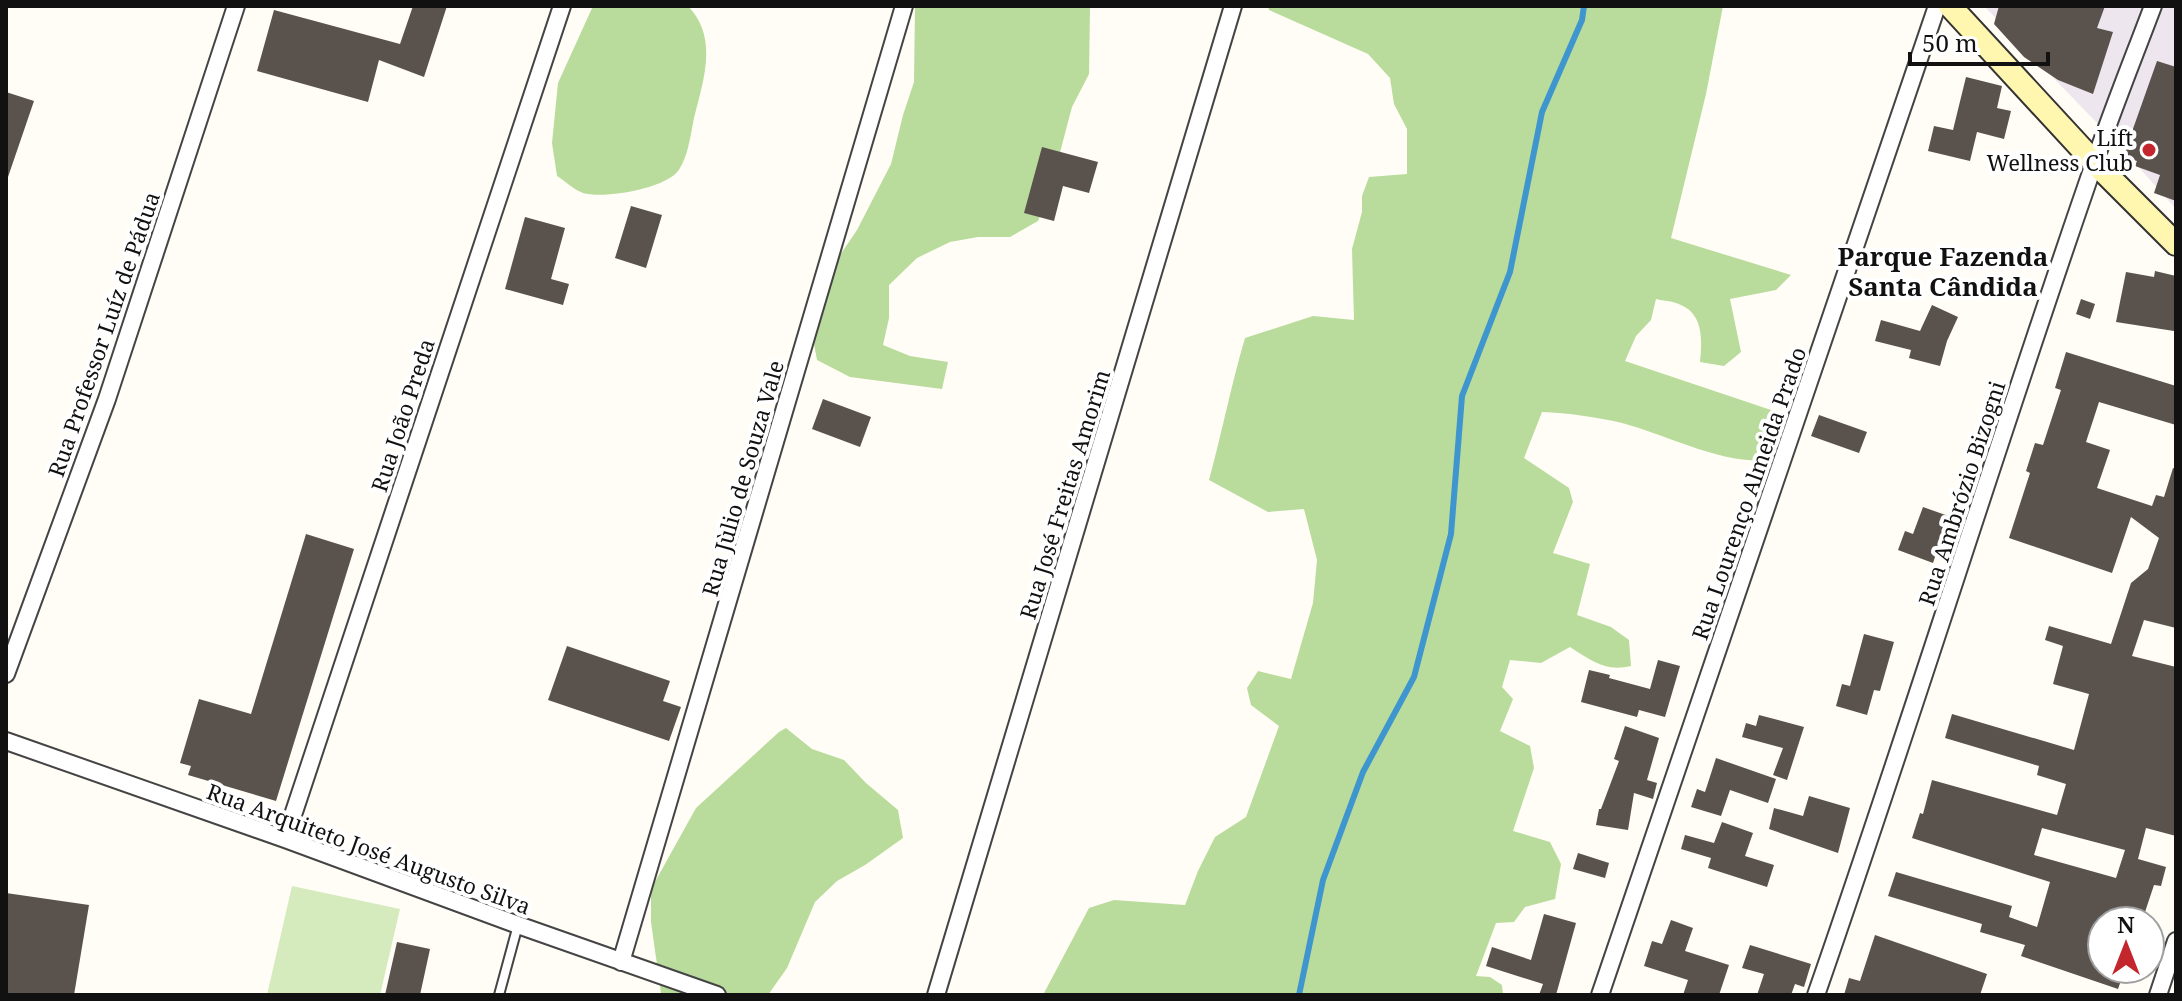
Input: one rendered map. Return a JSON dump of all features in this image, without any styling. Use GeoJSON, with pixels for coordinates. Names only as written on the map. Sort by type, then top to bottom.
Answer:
{"type":"FeatureCollection","features":[{"type":"Feature","properties":{"kind":"street","name":"Rua Professor Luíz de Pádua"},"geometry":{"type":"LineString","coordinates":[[6,674],[107,399],[236,6]]}},
{"type":"Feature","properties":{"kind":"street","name":"Rua João Preda"},"geometry":{"type":"LineString","coordinates":[[285,839],[562,6]]}},
{"type":"Feature","properties":{"kind":"street","name":"Rua Jùlio de Souza Vale"},"geometry":{"type":"LineString","coordinates":[[621,962],[904,6]]}},
{"type":"Feature","properties":{"kind":"street","name":"Rua José Freitas Amorim"},"geometry":{"type":"LineString","coordinates":[[936,995],[1233,6]]}},
{"type":"Feature","properties":{"kind":"street","name":"Rua Lourenço Almeida Prado"},"geometry":{"type":"LineString","coordinates":[[1600,995],[1937,6]]}},
{"type":"Feature","properties":{"kind":"street"},"geometry":{"type":"LineString","coordinates":[[1950,6],[2094,162],[2176,244]]}},
{"type":"Feature","properties":{"kind":"street","name":"Rua Ambrózio Bizogni"},"geometry":{"type":"LineString","coordinates":[[1816,995],[2094,162],[2153,6]]}},
{"type":"Feature","properties":{"kind":"street","name":"Rua Arquiteto José Augusto Silva"},"geometry":{"type":"LineString","coordinates":[[6,743],[285,839],[717,995]]}},
{"type":"Feature","properties":{"kind":"street"},"geometry":{"type":"LineString","coordinates":[[2158,995],[2176,941]]}},
{"type":"Feature","properties":{"kind":"lane"},"geometry":{"type":"LineString","coordinates":[[499,995],[518,925]]}},
{"type":"Feature","properties":{"kind":"shaded area"},"geometry":{"type":"Polygon","coordinates":[[[1984,6],[2176,6],[2176,209],[2126,153],[1984,6]]]}},
{"type":"Feature","properties":{"kind":"green space"},"geometry":{"type":"Polygon","coordinates":[[[593,6],[688,6],[698,18],[706,46],[704,75],[689,145],[678,171],[660,183],[605,195],[580,192],[557,176],[552,143],[558,83],[593,6]]]}},
{"type":"Feature","properties":{"kind":"green space"},"geometry":{"type":"Polygon","coordinates":[[[915,6],[1090,6],[1089,74],[1072,107],[1049,194],[1038,221],[1010,237],[978,237],[950,242],[917,258],[889,285],[889,318],[883,345],[910,356],[948,362],[942,389],[850,377],[817,360],[812,333],[813,295],[857,230],[891,164],[914,82],[915,6]]]}},
{"type":"Feature","properties":{"kind":"green space"},"geometry":{"type":"Polygon","coordinates":[[[1268,6],[1723,6],[1706,94],[1671,238],[1791,275],[1776,290],[1730,299],[1741,352],[1724,366],[1700,362],[1700,329],[1689,309],[1656,299],[1651,320],[1636,336],[1625,361],[1774,411],[1776,437],[1772,460],[1734,458],[1622,423],[1542,412],[1524,458],[1569,488],[1573,502],[1553,553],[1590,564],[1577,615],[1611,627],[1629,640],[1631,666],[1606,666],[1570,647],[1541,663],[1510,660],[1502,687],[1513,699],[1500,731],[1530,746],[1534,768],[1513,831],[1550,842],[1561,864],[1555,899],[1525,907],[1514,922],[1496,923],[1476,976],[1490,977],[1502,985],[1503,995],[1043,995],[1089,908],[1114,900],[1185,905],[1215,837],[1246,817],[1279,726],[1251,705],[1247,688],[1258,671],[1291,679],[1313,603],[1317,560],[1304,509],[1268,512],[1209,480],[1245,338],[1313,316],[1354,320],[1352,249],[1362,212],[1362,196],[1369,177],[1407,174],[1407,129],[1394,104],[1390,78],[1368,54],[1269,10],[1268,6]]]}},
{"type":"Feature","properties":{"kind":"green space"},"geometry":{"type":"Polygon","coordinates":[[[786,728],[812,749],[844,760],[898,810],[903,838],[837,881],[815,902],[787,968],[768,995],[665,995],[661,993],[651,922],[651,889],[696,808],[786,728]]]}},
{"type":"Feature","properties":{"kind":"green space"},"geometry":{"type":"Polygon","coordinates":[[[292,886],[400,909],[380,995],[267,995],[292,886]]]}},
{"type":"Feature","properties":{"kind":"building"},"geometry":{"type":"Polygon","coordinates":[[[413,6],[447,6],[424,77],[379,60],[368,102],[257,71],[274,10],[400,44],[413,6]]]}},
{"type":"Feature","properties":{"kind":"building"},"geometry":{"type":"Polygon","coordinates":[[[1999,6],[2105,6],[2097,28],[2113,32],[2093,94],[2058,80],[2024,57],[1994,24],[1999,6]]]}},
{"type":"Feature","properties":{"kind":"building"},"geometry":{"type":"Polygon","coordinates":[[[2157,61],[2176,67],[2176,201],[2154,193],[2160,175],[2135,166],[2137,161],[2123,157],[2157,61]]]}},
{"type":"Feature","properties":{"kind":"building"},"geometry":{"type":"Polygon","coordinates":[[[1966,77],[2002,86],[1997,108],[2011,111],[2004,139],[1977,132],[1970,161],[1928,151],[1934,126],[1953,130],[1966,77]]]}},
{"type":"Feature","properties":{"kind":"building"},"geometry":{"type":"Polygon","coordinates":[[[6,92],[34,101],[8,177],[6,176],[6,92]]]}},
{"type":"Feature","properties":{"kind":"building"},"geometry":{"type":"Polygon","coordinates":[[[1042,147],[1098,162],[1089,193],[1063,186],[1054,221],[1024,213],[1042,147]]]}},
{"type":"Feature","properties":{"kind":"building"},"geometry":{"type":"Polygon","coordinates":[[[631,206],[662,215],[646,268],[615,258],[631,206]]]}},
{"type":"Feature","properties":{"kind":"building"},"geometry":{"type":"Polygon","coordinates":[[[525,217],[565,228],[551,279],[569,284],[563,305],[505,289],[525,217]]]}},
{"type":"Feature","properties":{"kind":"building"},"geometry":{"type":"Polygon","coordinates":[[[2155,271],[2176,276],[2174,331],[2116,322],[2126,272],[2154,277],[2155,271]]]}},
{"type":"Feature","properties":{"kind":"building"},"geometry":{"type":"Polygon","coordinates":[[[2081,299],[2095,304],[2090,319],[2076,314],[2081,299]]]}},
{"type":"Feature","properties":{"kind":"building"},"geometry":{"type":"Polygon","coordinates":[[[1932,305],[1958,317],[1940,366],[1909,358],[1911,350],[1875,341],[1881,320],[1920,331],[1932,305]]]}},
{"type":"Feature","properties":{"kind":"building"},"geometry":{"type":"Polygon","coordinates":[[[2066,352],[2176,386],[2176,425],[2099,402],[2086,442],[2110,450],[2097,488],[2152,506],[2156,495],[2164,497],[2173,468],[2176,469],[2176,628],[2144,620],[2132,656],[2176,667],[2176,836],[2146,828],[2138,859],[2166,867],[2161,886],[2154,885],[2147,905],[2086,905],[2086,978],[2021,956],[2025,945],[1980,932],[1982,924],[1888,896],[1896,872],[2012,906],[2009,917],[2037,927],[2050,882],[1912,838],[1920,813],[1923,814],[1932,780],[2057,815],[2066,784],[2037,775],[2039,766],[1945,738],[1952,714],[2074,750],[2089,694],[2053,684],[2063,646],[2045,640],[2049,626],[2111,644],[2131,583],[2148,569],[2159,538],[2131,517],[2112,573],[2009,538],[2030,473],[2026,471],[2035,443],[2043,445],[2061,390],[2055,388],[2066,352]],[[2042,828],[2034,855],[2116,878],[2125,850],[2042,828]]]}},
{"type":"Feature","properties":{"kind":"building"},"geometry":{"type":"Polygon","coordinates":[[[823,399],[871,417],[860,447],[812,429],[823,399]]]}},
{"type":"Feature","properties":{"kind":"building"},"geometry":{"type":"Polygon","coordinates":[[[1819,415],[1867,432],[1859,453],[1811,436],[1819,415]]]}},
{"type":"Feature","properties":{"kind":"building"},"geometry":{"type":"Polygon","coordinates":[[[1923,507],[1954,518],[1947,538],[1942,536],[1933,563],[1898,550],[1905,531],[1913,534],[1923,507]]]}},
{"type":"Feature","properties":{"kind":"building"},"geometry":{"type":"Polygon","coordinates":[[[306,534],[354,549],[276,801],[188,775],[191,766],[180,763],[199,699],[251,714],[306,534]]]}},
{"type":"Feature","properties":{"kind":"building"},"geometry":{"type":"Polygon","coordinates":[[[1864,634],[1894,642],[1880,691],[1874,690],[1867,715],[1836,706],[1842,684],[1850,686],[1864,634]]]}},
{"type":"Feature","properties":{"kind":"building"},"geometry":{"type":"Polygon","coordinates":[[[567,646],[670,681],[663,701],[681,707],[669,741],[548,700],[567,646]]]}},
{"type":"Feature","properties":{"kind":"building"},"geometry":{"type":"Polygon","coordinates":[[[1658,660],[1680,666],[1665,717],[1639,710],[1637,717],[1581,702],[1589,670],[1650,689],[1658,660]]]}},
{"type":"Feature","properties":{"kind":"building"},"geometry":{"type":"Polygon","coordinates":[[[1759,715],[1804,727],[1787,780],[1773,775],[1783,748],[1742,737],[1746,723],[1756,726],[1759,715]]]}},
{"type":"Feature","properties":{"kind":"building"},"geometry":{"type":"Polygon","coordinates":[[[1625,726],[1659,738],[1647,780],[1657,783],[1653,799],[1634,793],[1628,830],[1596,825],[1599,809],[1619,761],[1614,759],[1625,726]]]}},
{"type":"Feature","properties":{"kind":"building"},"geometry":{"type":"Polygon","coordinates":[[[1716,758],[1776,779],[1768,803],[1730,790],[1721,816],[1691,807],[1697,789],[1705,792],[1716,758]]]}},
{"type":"Feature","properties":{"kind":"building"},"geometry":{"type":"Polygon","coordinates":[[[1809,796],[1850,808],[1838,853],[1769,829],[1774,808],[1803,816],[1809,796]]]}},
{"type":"Feature","properties":{"kind":"building"},"geometry":{"type":"Polygon","coordinates":[[[1722,822],[1753,833],[1745,856],[1774,865],[1767,887],[1708,868],[1711,858],[1681,849],[1685,835],[1714,843],[1722,822]]]}},
{"type":"Feature","properties":{"kind":"building"},"geometry":{"type":"Polygon","coordinates":[[[1578,853],[1609,863],[1605,878],[1573,869],[1578,853]]]}},
{"type":"Feature","properties":{"kind":"building"},"geometry":{"type":"Polygon","coordinates":[[[6,893],[89,905],[74,995],[6,995],[6,893]]]}},
{"type":"Feature","properties":{"kind":"building"},"geometry":{"type":"Polygon","coordinates":[[[1544,914],[1576,923],[1556,995],[1539,995],[1543,984],[1486,966],[1492,947],[1531,960],[1544,914]]]}},
{"type":"Feature","properties":{"kind":"building"},"geometry":{"type":"Polygon","coordinates":[[[1671,920],[1693,928],[1685,951],[1729,965],[1719,995],[1683,995],[1688,980],[1644,966],[1652,941],[1662,944],[1671,920]]]}},
{"type":"Feature","properties":{"kind":"building"},"geometry":{"type":"Polygon","coordinates":[[[1875,935],[1987,974],[1980,995],[1844,995],[1849,978],[1860,981],[1875,935]]]}},
{"type":"Feature","properties":{"kind":"building"},"geometry":{"type":"Polygon","coordinates":[[[397,942],[430,949],[420,995],[385,995],[397,942]]]}},
{"type":"Feature","properties":{"kind":"building"},"geometry":{"type":"Polygon","coordinates":[[[1750,945],[1811,964],[1804,987],[1795,984],[1791,995],[1757,995],[1764,974],[1742,968],[1750,945]]]}},
{"type":"Feature","properties":{"kind":"waterway"},"geometry":{"type":"LineString","coordinates":[[1299,995],[1323,880],[1363,772],[1414,677],[1451,534],[1462,396],[1510,272],[1542,112],[1582,20],[1584,6]]}},
{"type":"Feature","properties":{"kind":"place","name":"Lift Wellness Club"},"geometry":{"type":"Point","coordinates":[2149,150]}},
{"type":"Feature","properties":{"kind":"district","name":"Parque Fazenda Santa Cândida"},"geometry":{"type":"Point","coordinates":[1943,271]}}]}
